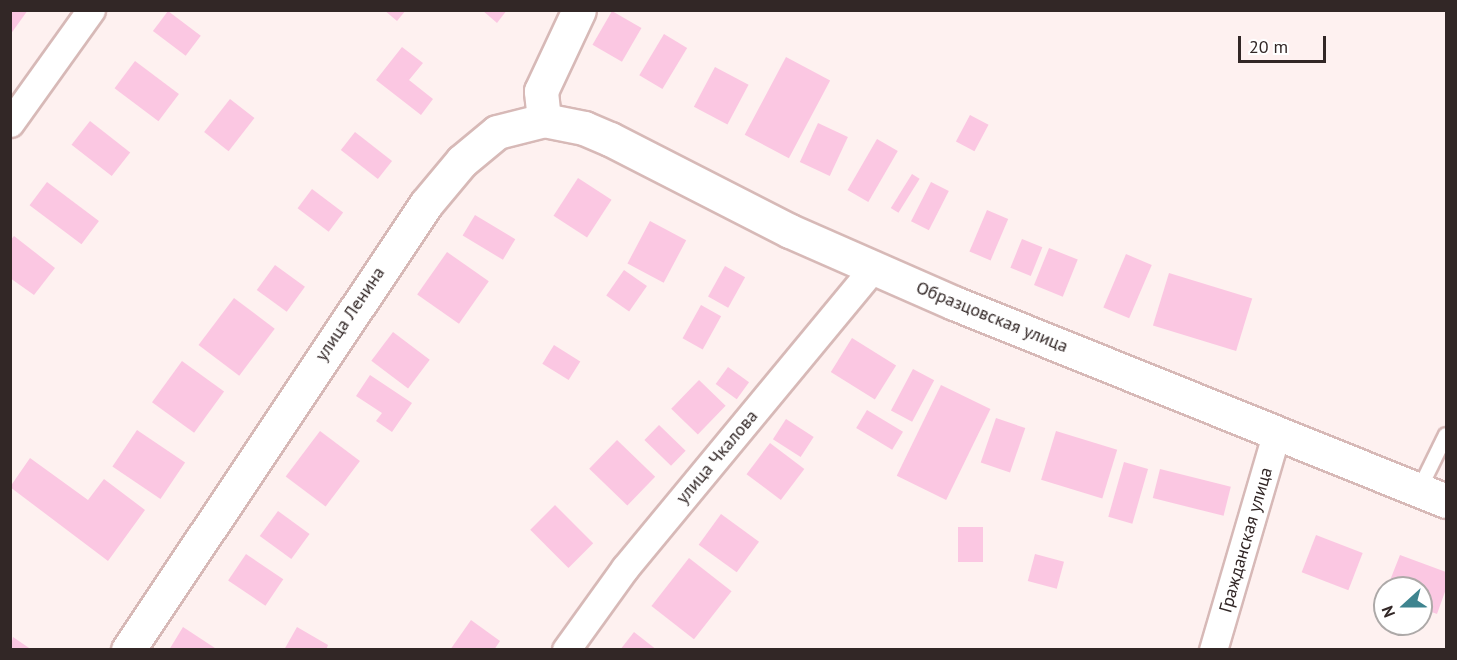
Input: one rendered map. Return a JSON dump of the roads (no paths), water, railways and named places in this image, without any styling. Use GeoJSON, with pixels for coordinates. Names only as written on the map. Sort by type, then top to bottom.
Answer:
{"type":"FeatureCollection","features":[{"type":"Feature","properties":{"kind":"main road"},"geometry":{"type":"LineString","coordinates":[[544,120],[541,91],[579,10]]}},
{"type":"Feature","properties":{"kind":"main road","name":"Образцовская улица"},"geometry":{"type":"LineString","coordinates":[[544,120],[584,128],[610,139],[790,231],[965,308],[1433,495]]}},
{"type":"Feature","properties":{"kind":"main road","name":"улица Ленина"},"geometry":{"type":"LineString","coordinates":[[128,650],[426,204],[462,161],[497,132],[544,120]]}},
{"type":"Feature","properties":{"kind":"street"},"geometry":{"type":"LineString","coordinates":[[10,123],[91,10]]}},
{"type":"Feature","properties":{"kind":"street","name":"улица Чкалова"},"geometry":{"type":"LineString","coordinates":[[566,650],[625,568],[873,268]]}},
{"type":"Feature","properties":{"kind":"street","name":"Гражданская улица"},"geometry":{"type":"LineString","coordinates":[[1213,650],[1277,431]]}},
{"type":"Feature","properties":{"kind":"lane"},"geometry":{"type":"LineString","coordinates":[[1433,495],[1446,435]]}}]}
